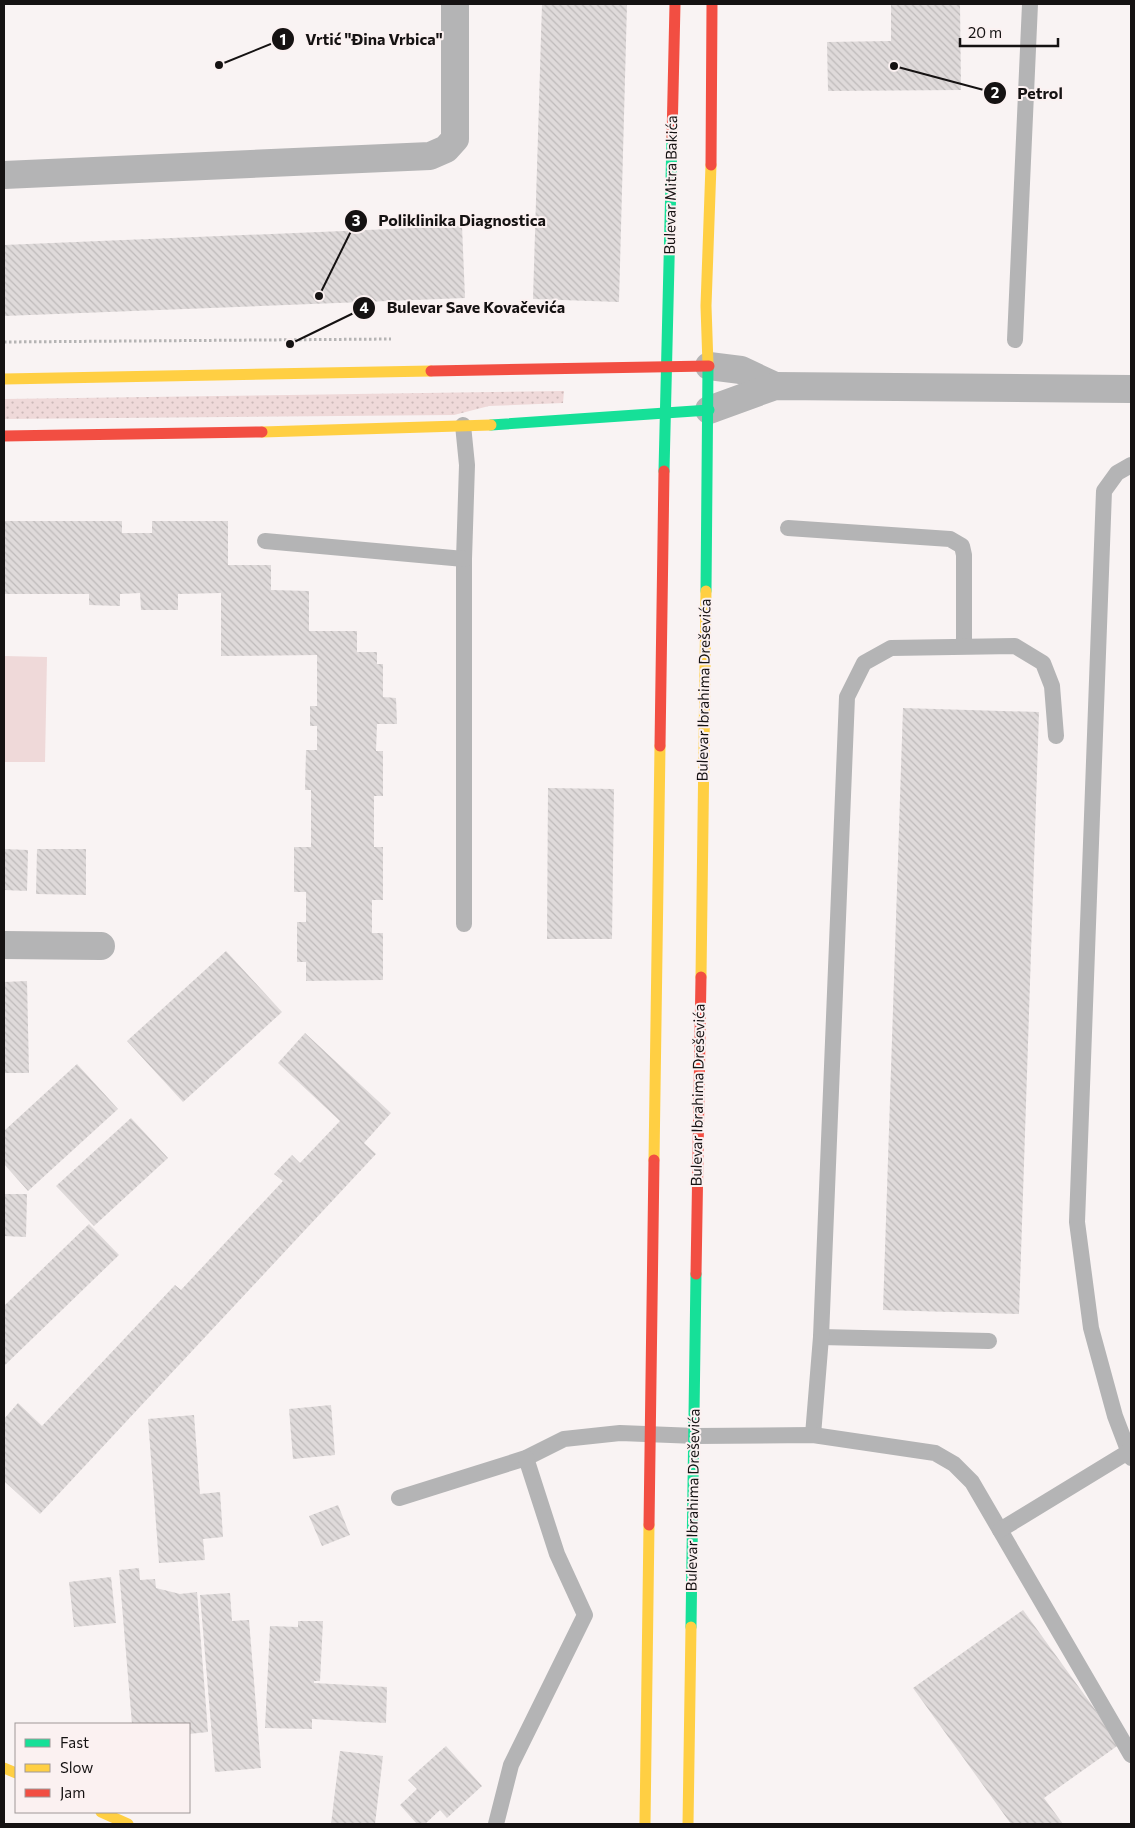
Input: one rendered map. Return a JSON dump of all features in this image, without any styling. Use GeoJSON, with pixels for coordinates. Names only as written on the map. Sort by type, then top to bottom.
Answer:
{"type":"FeatureCollection","features":[{"type":"Feature","properties":{"kind":"street"},"geometry":{"type":"LineString","coordinates":[[4,175],[430,156],[446,150],[455,139],[455,4]]}},
{"type":"Feature","properties":{"kind":"street","name":"Bulevar Mitra Bakića"},"geometry":{"type":"LineString","coordinates":[[665,367],[669,295],[675,4]]}},
{"type":"Feature","properties":{"kind":"street"},"geometry":{"type":"LineString","coordinates":[[709,366],[706,306],[711,199],[712,4]]}},
{"type":"Feature","properties":{"kind":"street"},"geometry":{"type":"LineString","coordinates":[[4,379],[709,366],[741,370],[775,386]]}},
{"type":"Feature","properties":{"kind":"street","name":"Bulevar Ibrahima Dreševića"},"geometry":{"type":"LineString","coordinates":[[688,1824],[696,1436],[694,1365],[709,366]]}},
{"type":"Feature","properties":{"kind":"street"},"geometry":{"type":"LineString","coordinates":[[645,1824],[666,414],[665,367]]}},
{"type":"Feature","properties":{"kind":"street"},"geometry":{"type":"LineString","coordinates":[[4,436],[463,426],[666,414],[709,410],[775,386],[1131,388]]}},
{"type":"Feature","properties":{"kind":"street"},"geometry":{"type":"LineString","coordinates":[[4,944],[101,946]]}},
{"type":"Feature","properties":{"kind":"street"},"geometry":{"type":"LineString","coordinates":[[103,1813],[128,1824]]}},
{"type":"Feature","properties":{"kind":"lane"},"geometry":{"type":"LineString","coordinates":[[1015,340],[1030,4]]}},
{"type":"Feature","properties":{"kind":"lane"},"geometry":{"type":"LineString","coordinates":[[463,426],[467,465],[464,559],[464,924]]}},
{"type":"Feature","properties":{"kind":"lane"},"geometry":{"type":"LineString","coordinates":[[1000,1530],[1130,1455],[1115,1416],[1091,1328],[1077,1222],[1104,491],[1117,473],[1131,466]]}},
{"type":"Feature","properties":{"kind":"lane"},"geometry":{"type":"LineString","coordinates":[[788,528],[950,539],[962,546],[964,555],[964,646]]}},
{"type":"Feature","properties":{"kind":"lane"},"geometry":{"type":"LineString","coordinates":[[265,541],[464,559]]}},
{"type":"Feature","properties":{"kind":"lane"},"geometry":{"type":"LineString","coordinates":[[813,1435],[821,1337],[847,697],[864,663],[891,648],[1015,646],[1044,663],[1052,686],[1056,736]]}},
{"type":"Feature","properties":{"kind":"lane"},"geometry":{"type":"LineString","coordinates":[[821,1337],[989,1341]]}},
{"type":"Feature","properties":{"kind":"lane"},"geometry":{"type":"LineString","coordinates":[[399,1498],[526,1458],[564,1439],[620,1433],[696,1436],[813,1435],[935,1453],[954,1464],[972,1482],[1131,1755]]}},
{"type":"Feature","properties":{"kind":"lane"},"geometry":{"type":"LineString","coordinates":[[496,1824],[511,1765],[585,1615],[557,1554],[526,1458]]}},
{"type":"Feature","properties":{"kind":"path"},"geometry":{"type":"LineString","coordinates":[[4,342],[398,339]]}},
{"type":"Feature","properties":{"kind":"shaded area"},"geometry":{"type":"Polygon","coordinates":[[[564,391],[563,403],[489,406],[454,415],[4,419],[4,399],[564,391]]]}},
{"type":"Feature","properties":{"kind":"shaded area"},"geometry":{"type":"Polygon","coordinates":[[[4,656],[47,657],[45,762],[4,762],[4,656]]]}},
{"type":"Feature","properties":{"kind":"building"},"geometry":{"type":"Polygon","coordinates":[[[542,4],[627,4],[619,302],[533,299],[542,4]]]}},
{"type":"Feature","properties":{"kind":"building"},"geometry":{"type":"Polygon","coordinates":[[[891,4],[960,4],[961,90],[828,91],[827,42],[891,41],[891,4]]]}},
{"type":"Feature","properties":{"kind":"building"},"geometry":{"type":"Polygon","coordinates":[[[462,226],[465,298],[4,316],[4,245],[462,226]]]}},
{"type":"Feature","properties":{"kind":"building"},"geometry":{"type":"Polygon","coordinates":[[[4,521],[122,521],[122,533],[152,533],[152,521],[228,521],[228,565],[271,565],[271,590],[309,591],[309,631],[357,631],[357,652],[377,652],[377,664],[383,664],[383,697],[396,698],[397,724],[377,724],[376,751],[383,751],[383,796],[374,796],[374,847],[383,847],[383,900],[372,900],[372,933],[383,933],[383,980],[306,981],[306,962],[297,962],[297,922],[306,922],[306,892],[294,892],[294,847],[311,847],[311,790],[305,790],[306,750],[317,750],[317,726],[310,726],[310,706],[317,706],[317,655],[221,656],[221,593],[178,594],[178,610],[141,610],[140,593],[120,594],[120,606],[89,605],[89,594],[4,594],[4,521]]]}},
{"type":"Feature","properties":{"kind":"building"},"geometry":{"type":"Polygon","coordinates":[[[903,708],[1039,712],[1019,1314],[883,1310],[903,708]]]}},
{"type":"Feature","properties":{"kind":"building"},"geometry":{"type":"Polygon","coordinates":[[[548,788],[614,789],[612,939],[547,939],[548,788]]]}},
{"type":"Feature","properties":{"kind":"building"},"geometry":{"type":"Polygon","coordinates":[[[4,849],[28,850],[27,891],[4,890],[4,849]]]}},
{"type":"Feature","properties":{"kind":"building"},"geometry":{"type":"Polygon","coordinates":[[[37,849],[86,849],[86,895],[36,894],[37,849]]]}},
{"type":"Feature","properties":{"kind":"building"},"geometry":{"type":"Polygon","coordinates":[[[226,951],[282,1012],[183,1102],[127,1041],[226,951]]]}},
{"type":"Feature","properties":{"kind":"building"},"geometry":{"type":"Polygon","coordinates":[[[27,981],[29,1073],[4,1073],[4,982],[27,981]]]}},
{"type":"Feature","properties":{"kind":"building"},"geometry":{"type":"Polygon","coordinates":[[[305,1033],[391,1113],[364,1143],[376,1154],[40,1514],[4,1481],[4,1419],[18,1403],[42,1426],[175,1285],[181,1290],[283,1181],[274,1174],[292,1155],[300,1163],[340,1121],[278,1063],[305,1033]]]}},
{"type":"Feature","properties":{"kind":"building"},"geometry":{"type":"Polygon","coordinates":[[[77,1064],[118,1109],[28,1191],[4,1164],[4,1131],[77,1064]]]}},
{"type":"Feature","properties":{"kind":"building"},"geometry":{"type":"Polygon","coordinates":[[[131,1118],[168,1158],[94,1226],[56,1186],[131,1118]]]}},
{"type":"Feature","properties":{"kind":"building"},"geometry":{"type":"Polygon","coordinates":[[[4,1194],[27,1194],[26,1237],[4,1236],[4,1194]]]}},
{"type":"Feature","properties":{"kind":"building"},"geometry":{"type":"Polygon","coordinates":[[[89,1224],[119,1255],[4,1366],[4,1306],[89,1224]]]}},
{"type":"Feature","properties":{"kind":"building"},"geometry":{"type":"Polygon","coordinates":[[[331,1405],[335,1455],[293,1459],[289,1409],[331,1405]]]}},
{"type":"Feature","properties":{"kind":"building"},"geometry":{"type":"Polygon","coordinates":[[[194,1415],[200,1494],[220,1492],[223,1537],[203,1539],[205,1560],[159,1563],[148,1419],[194,1415]]]}},
{"type":"Feature","properties":{"kind":"building"},"geometry":{"type":"Polygon","coordinates":[[[338,1505],[350,1535],[322,1546],[309,1516],[338,1505]]]}},
{"type":"Feature","properties":{"kind":"building"},"geometry":{"type":"Polygon","coordinates":[[[139,1568],[140,1580],[155,1579],[156,1588],[180,1594],[197,1592],[208,1732],[190,1734],[190,1723],[132,1723],[119,1570],[139,1568]]]}},
{"type":"Feature","properties":{"kind":"building"},"geometry":{"type":"Polygon","coordinates":[[[111,1577],[116,1623],[74,1627],[69,1582],[111,1577]]]}},
{"type":"Feature","properties":{"kind":"building"},"geometry":{"type":"Polygon","coordinates":[[[230,1593],[232,1621],[249,1620],[261,1768],[215,1772],[200,1595],[230,1593]]]}},
{"type":"Feature","properties":{"kind":"building"},"geometry":{"type":"Polygon","coordinates":[[[1023,1610],[1120,1744],[1044,1798],[1063,1824],[1011,1824],[913,1688],[1023,1610]]]}},
{"type":"Feature","properties":{"kind":"building"},"geometry":{"type":"Polygon","coordinates":[[[298,1621],[323,1621],[320,1681],[314,1681],[314,1683],[387,1687],[386,1723],[312,1719],[312,1729],[265,1728],[270,1626],[298,1627],[298,1621]]]}},
{"type":"Feature","properties":{"kind":"building"},"geometry":{"type":"Polygon","coordinates":[[[446,1746],[482,1786],[447,1818],[440,1810],[425,1824],[417,1824],[400,1805],[417,1789],[408,1780],[446,1746]]]}},
{"type":"Feature","properties":{"kind":"building"},"geometry":{"type":"Polygon","coordinates":[[[340,1751],[383,1756],[375,1824],[331,1824],[340,1751]]]}},
{"type":"Feature","properties":{"kind":"traffic: fast"},"geometry":{"type":"LineString","coordinates":[[664,471],[672,138]]}},
{"type":"Feature","properties":{"kind":"traffic: fast"},"geometry":{"type":"LineString","coordinates":[[706,591],[708,365]]}},
{"type":"Feature","properties":{"kind":"traffic: fast"},"geometry":{"type":"LineString","coordinates":[[491,425],[709,410]]}},
{"type":"Feature","properties":{"kind":"traffic: fast"},"geometry":{"type":"LineString","coordinates":[[691,1627],[696,1274]]}},
{"type":"Feature","properties":{"kind":"traffic: slow"},"geometry":{"type":"LineString","coordinates":[[708,365],[706,306],[711,165]]}},
{"type":"Feature","properties":{"kind":"traffic: slow"},"geometry":{"type":"LineString","coordinates":[[4,379],[431,371]]}},
{"type":"Feature","properties":{"kind":"traffic: slow"},"geometry":{"type":"LineString","coordinates":[[262,432],[491,425]]}},
{"type":"Feature","properties":{"kind":"traffic: slow"},"geometry":{"type":"LineString","coordinates":[[701,977],[706,591]]}},
{"type":"Feature","properties":{"kind":"traffic: slow"},"geometry":{"type":"LineString","coordinates":[[654,1160],[660,746]]}},
{"type":"Feature","properties":{"kind":"traffic: slow"},"geometry":{"type":"LineString","coordinates":[[645,1824],[649,1525]]}},
{"type":"Feature","properties":{"kind":"traffic: slow"},"geometry":{"type":"LineString","coordinates":[[688,1824],[691,1627]]}},
{"type":"Feature","properties":{"kind":"traffic: slow"},"geometry":{"type":"LineString","coordinates":[[4,1768],[15,1773]]}},
{"type":"Feature","properties":{"kind":"traffic: slow"},"geometry":{"type":"LineString","coordinates":[[103,1813],[128,1824]]}},
{"type":"Feature","properties":{"kind":"traffic: jam"},"geometry":{"type":"LineString","coordinates":[[672,138],[675,4]]}},
{"type":"Feature","properties":{"kind":"traffic: jam"},"geometry":{"type":"LineString","coordinates":[[711,165],[712,4]]}},
{"type":"Feature","properties":{"kind":"traffic: jam"},"geometry":{"type":"LineString","coordinates":[[431,371],[709,366]]}},
{"type":"Feature","properties":{"kind":"traffic: jam"},"geometry":{"type":"LineString","coordinates":[[4,436],[262,432]]}},
{"type":"Feature","properties":{"kind":"traffic: jam"},"geometry":{"type":"LineString","coordinates":[[660,746],[664,471]]}},
{"type":"Feature","properties":{"kind":"traffic: jam"},"geometry":{"type":"LineString","coordinates":[[696,1274],[701,977]]}},
{"type":"Feature","properties":{"kind":"traffic: jam"},"geometry":{"type":"LineString","coordinates":[[649,1525],[654,1160]]}},
{"type":"Feature","properties":{"kind":"place","name":"Vrtić \"Đina Vrbica\""},"geometry":{"type":"Point","coordinates":[219,65]}},
{"type":"Feature","properties":{"kind":"place","name":"Petrol"},"geometry":{"type":"Point","coordinates":[894,66]}},
{"type":"Feature","properties":{"kind":"place","name":"Poliklinika Diagnostica"},"geometry":{"type":"Point","coordinates":[319,296]}},
{"type":"Feature","properties":{"kind":"place","name":"Bulevar Save Kovačevića"},"geometry":{"type":"Point","coordinates":[290,344]}}]}
